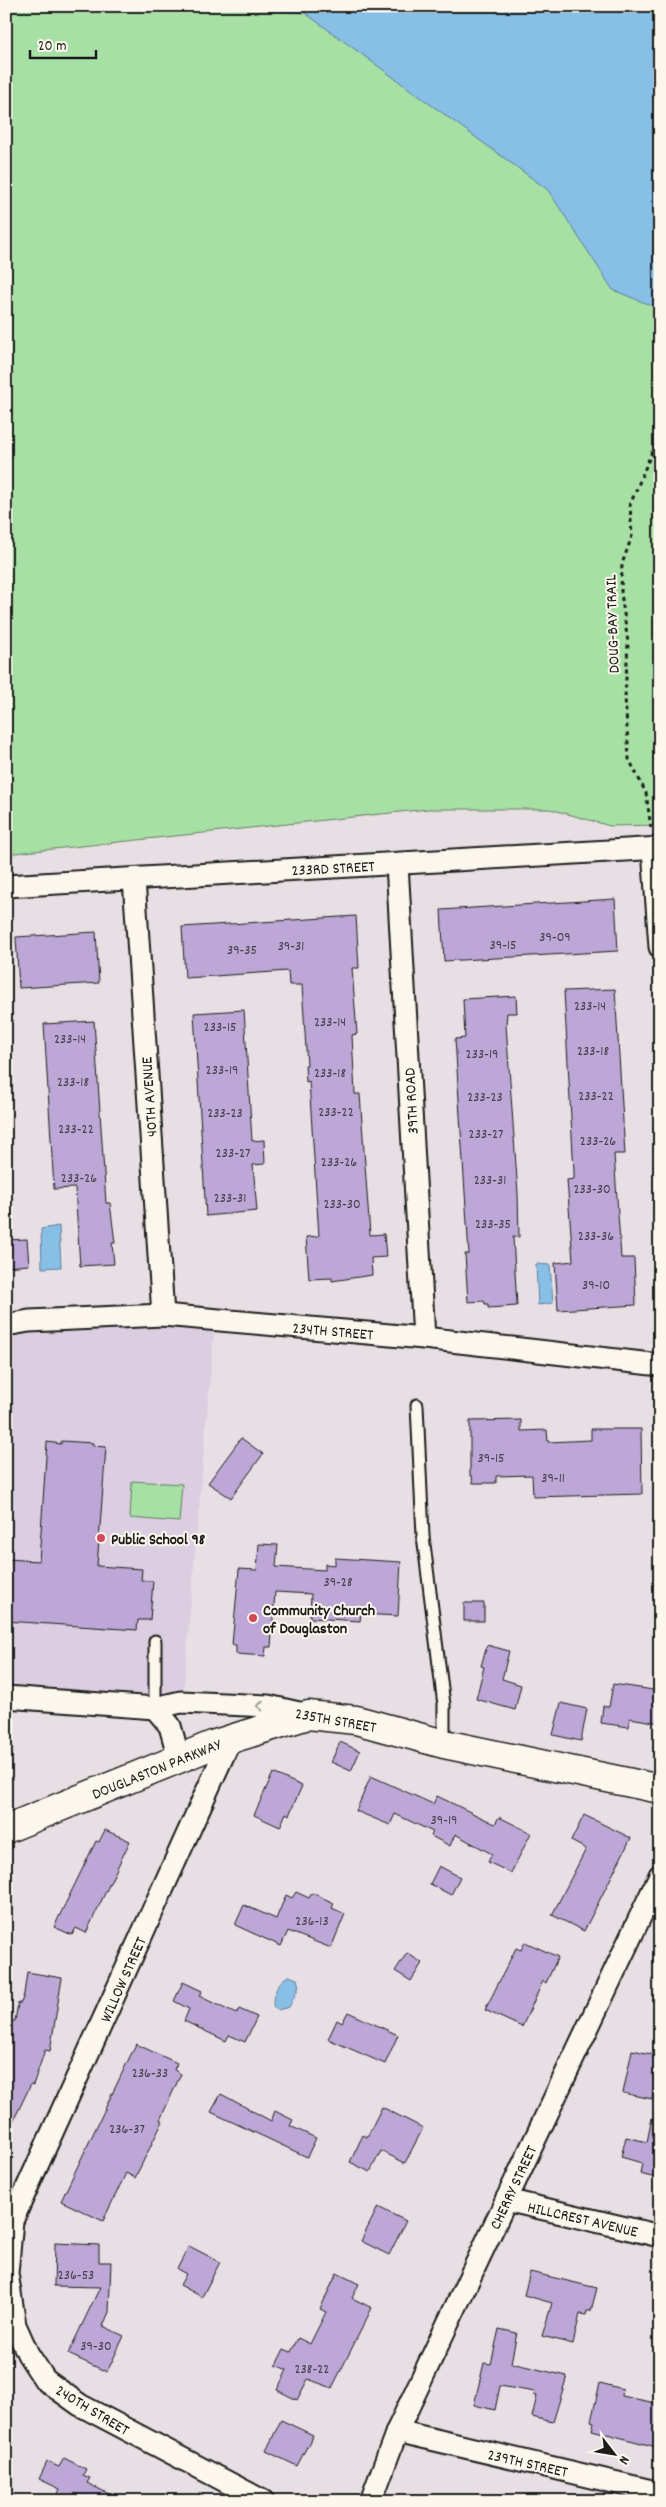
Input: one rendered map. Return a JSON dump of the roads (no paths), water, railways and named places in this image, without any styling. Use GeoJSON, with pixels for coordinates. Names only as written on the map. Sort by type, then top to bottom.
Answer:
{"type":"FeatureCollection","features":[{"type":"Feature","properties":{"kind":"main road","name":"235TH STREET"},"geometry":{"type":"LineString","coordinates":[[308,1715],[356,1720],[444,1744],[660,1790]]}},
{"type":"Feature","properties":{"kind":"main road","name":"DOUGLASTON PARKWAY"},"geometry":{"type":"LineString","coordinates":[[6,1829],[178,1758],[231,1738],[308,1715]]}},
{"type":"Feature","properties":{"kind":"street","name":"233RD STREET"},"geometry":{"type":"LineString","coordinates":[[6,886],[656,848]]}},
{"type":"Feature","properties":{"kind":"street"},"geometry":{"type":"LineString","coordinates":[[656,848],[660,946]]}},
{"type":"Feature","properties":{"kind":"street","name":"39TH ROAD"},"geometry":{"type":"LineString","coordinates":[[397,864],[424,1338]]}},
{"type":"Feature","properties":{"kind":"street","name":"40TH AVENUE"},"geometry":{"type":"LineString","coordinates":[[134,879],[163,1315]]}},
{"type":"Feature","properties":{"kind":"street","name":"234TH STREET"},"geometry":{"type":"LineString","coordinates":[[6,1325],[30,1321],[163,1315],[424,1338],[660,1365]]}},
{"type":"Feature","properties":{"kind":"street","name":"235TH STREET"},"geometry":{"type":"LineString","coordinates":[[6,1697],[155,1708],[181,1702],[268,1706],[308,1715]]}},
{"type":"Feature","properties":{"kind":"street"},"geometry":{"type":"LineString","coordinates":[[155,1708],[170,1726],[178,1758]]}},
{"type":"Feature","properties":{"kind":"street","name":"WILLOW STREET"},"geometry":{"type":"LineString","coordinates":[[12,2221],[231,1738]]}},
{"type":"Feature","properties":{"kind":"street","name":"CHERRY STREET"},"geometry":{"type":"LineString","coordinates":[[371,2501],[397,2431],[660,1875]]}},
{"type":"Feature","properties":{"kind":"street","name":"HILLCREST AVENUE"},"geometry":{"type":"LineString","coordinates":[[506,2200],[660,2236]]}},
{"type":"Feature","properties":{"kind":"street","name":"240TH STREET"},"geometry":{"type":"LineString","coordinates":[[12,2221],[7,2273],[15,2325],[28,2354],[45,2380],[80,2405],[262,2501]]}},
{"type":"Feature","properties":{"kind":"street","name":"239TH STREET"},"geometry":{"type":"LineString","coordinates":[[397,2431],[660,2493]]}},
{"type":"Feature","properties":{"kind":"lane"},"geometry":{"type":"LineString","coordinates":[[416,1405],[423,1536],[444,1705],[444,1744]]}},
{"type":"Feature","properties":{"kind":"lane"},"geometry":{"type":"LineString","coordinates":[[155,1641],[155,1708]]}},
{"type":"Feature","properties":{"kind":"water"},"geometry":{"type":"Polygon","coordinates":[[[208,6],[660,6],[660,309],[613,290],[548,190],[305,13],[208,6]]]}},
{"type":"Feature","properties":{"kind":"water"},"geometry":{"type":"Polygon","coordinates":[[[59,1226],[61,1267],[42,1268],[41,1229],[59,1226]]]}},
{"type":"Feature","properties":{"kind":"water"},"geometry":{"type":"Polygon","coordinates":[[[536,1264],[550,1265],[553,1303],[538,1305],[536,1264]]]}},
{"type":"Feature","properties":{"kind":"water"},"geometry":{"type":"Polygon","coordinates":[[[289,1976],[297,1979],[299,1987],[289,2007],[278,2010],[274,2008],[273,2004],[274,1994],[282,1981],[289,1976]]]}},
{"type":"Feature","properties":{"kind":"place","name":"Public School 98"},"geometry":{"type":"Point","coordinates":[101,1538]}},
{"type":"Feature","properties":{"kind":"place","name":"Community Church of Douglaston"},"geometry":{"type":"Point","coordinates":[253,1618]}}]}
